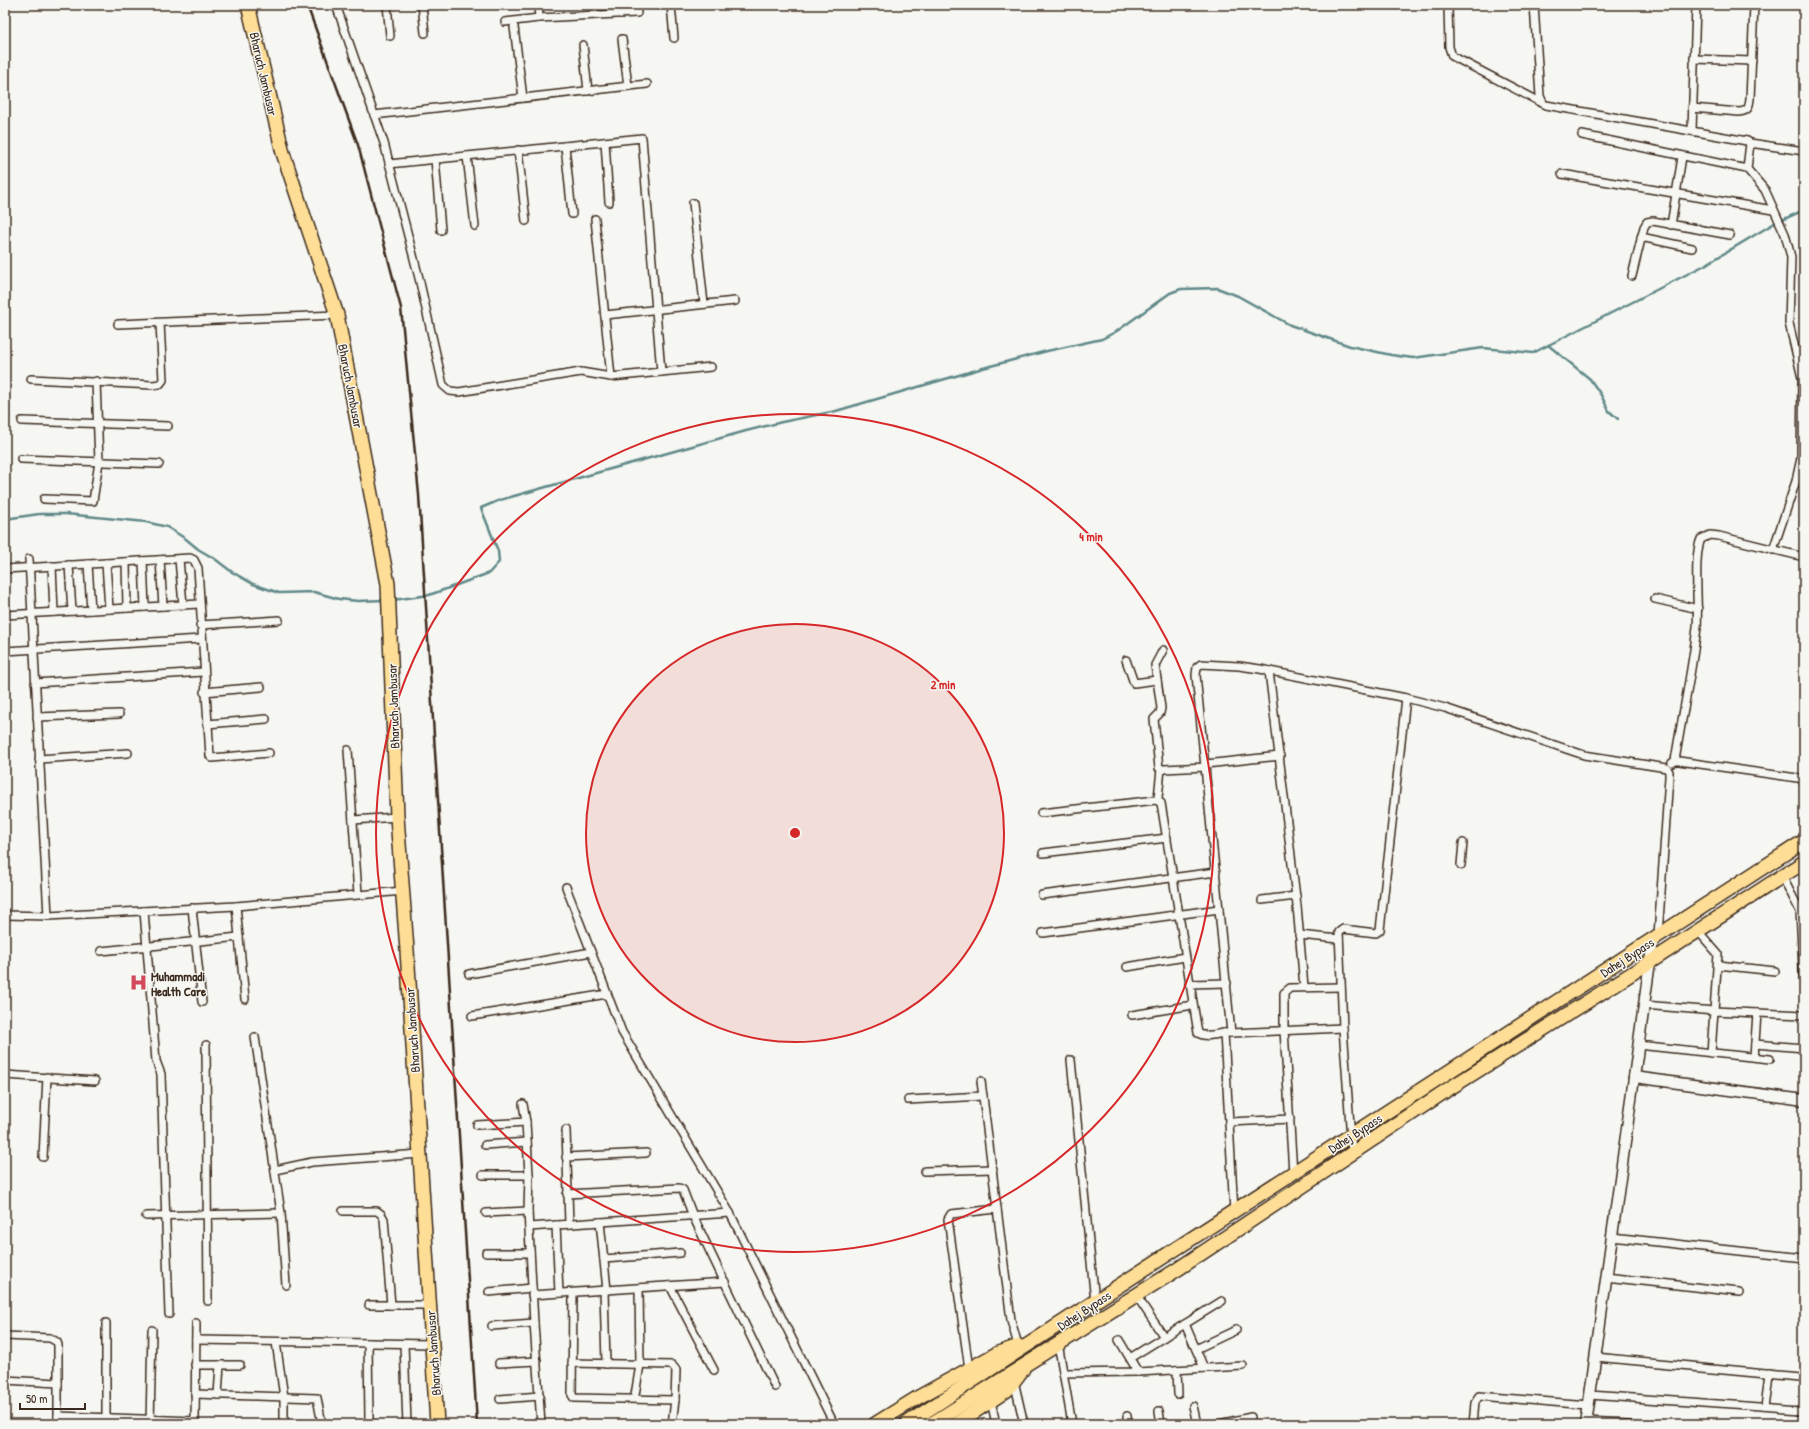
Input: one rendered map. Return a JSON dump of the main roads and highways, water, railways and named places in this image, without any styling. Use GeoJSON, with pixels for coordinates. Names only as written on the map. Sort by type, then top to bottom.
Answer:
{"type":"FeatureCollection","features":[{"type":"Feature","properties":{"kind":"highway","name":"Bharuch Jambusar"},"geometry":{"type":"LineString","coordinates":[[248,5],[283,153],[337,315],[388,584],[397,817],[437,1424]]}},
{"type":"Feature","properties":{"kind":"highway","name":"Dahej Bypass"},"geometry":{"type":"LineString","coordinates":[[1019,1349],[1037,1340],[1804,841]]}},
{"type":"Feature","properties":{"kind":"highway","name":"Dahej Bypass"},"geometry":{"type":"LineString","coordinates":[[931,1424],[1136,1295],[1447,1090],[1650,962],[1804,862]]}},
{"type":"Feature","properties":{"kind":"highway"},"geometry":{"type":"LineString","coordinates":[[1037,1340],[1053,1346]]}},
{"type":"Feature","properties":{"kind":"highway"},"geometry":{"type":"LineString","coordinates":[[875,1424],[916,1398],[998,1352],[1019,1349]]}},
{"type":"Feature","properties":{"kind":"highway"},"geometry":{"type":"LineString","coordinates":[[906,1424],[1019,1349]]}},
{"type":"Feature","properties":{"kind":"highway"},"geometry":{"type":"LineString","coordinates":[[959,1423],[1007,1390],[1029,1362]]}},
{"type":"Feature","properties":{"kind":"waterway"},"geometry":{"type":"LineString","coordinates":[[393,600],[429,595],[489,573],[499,562],[498,551],[481,508],[500,500],[746,431],[836,411],[983,368],[1047,351],[1102,339],[1117,331],[1170,293],[1181,289],[1217,288],[1238,296],[1290,325],[1350,346],[1391,355],[1413,358],[1483,348],[1533,353],[1705,265],[1773,224],[1804,210]]}},
{"type":"Feature","properties":{"kind":"waterway"},"geometry":{"type":"LineString","coordinates":[[1548,345],[1590,379],[1601,395],[1609,411],[1618,419]]}},
{"type":"Feature","properties":{"kind":"waterway"},"geometry":{"type":"LineString","coordinates":[[5,519],[39,514],[66,514],[146,522],[167,527],[232,572],[253,584],[279,593],[314,592],[339,599],[358,601],[384,600]]}},
{"type":"Feature","properties":{"kind":"railway"},"geometry":{"type":"LineString","coordinates":[[307,5],[358,145],[401,308],[419,495],[477,1424]]}},
{"type":"Feature","properties":{"kind":"place","name":"Muhammadi Health Care"},"geometry":{"type":"Point","coordinates":[138,983]}}]}
